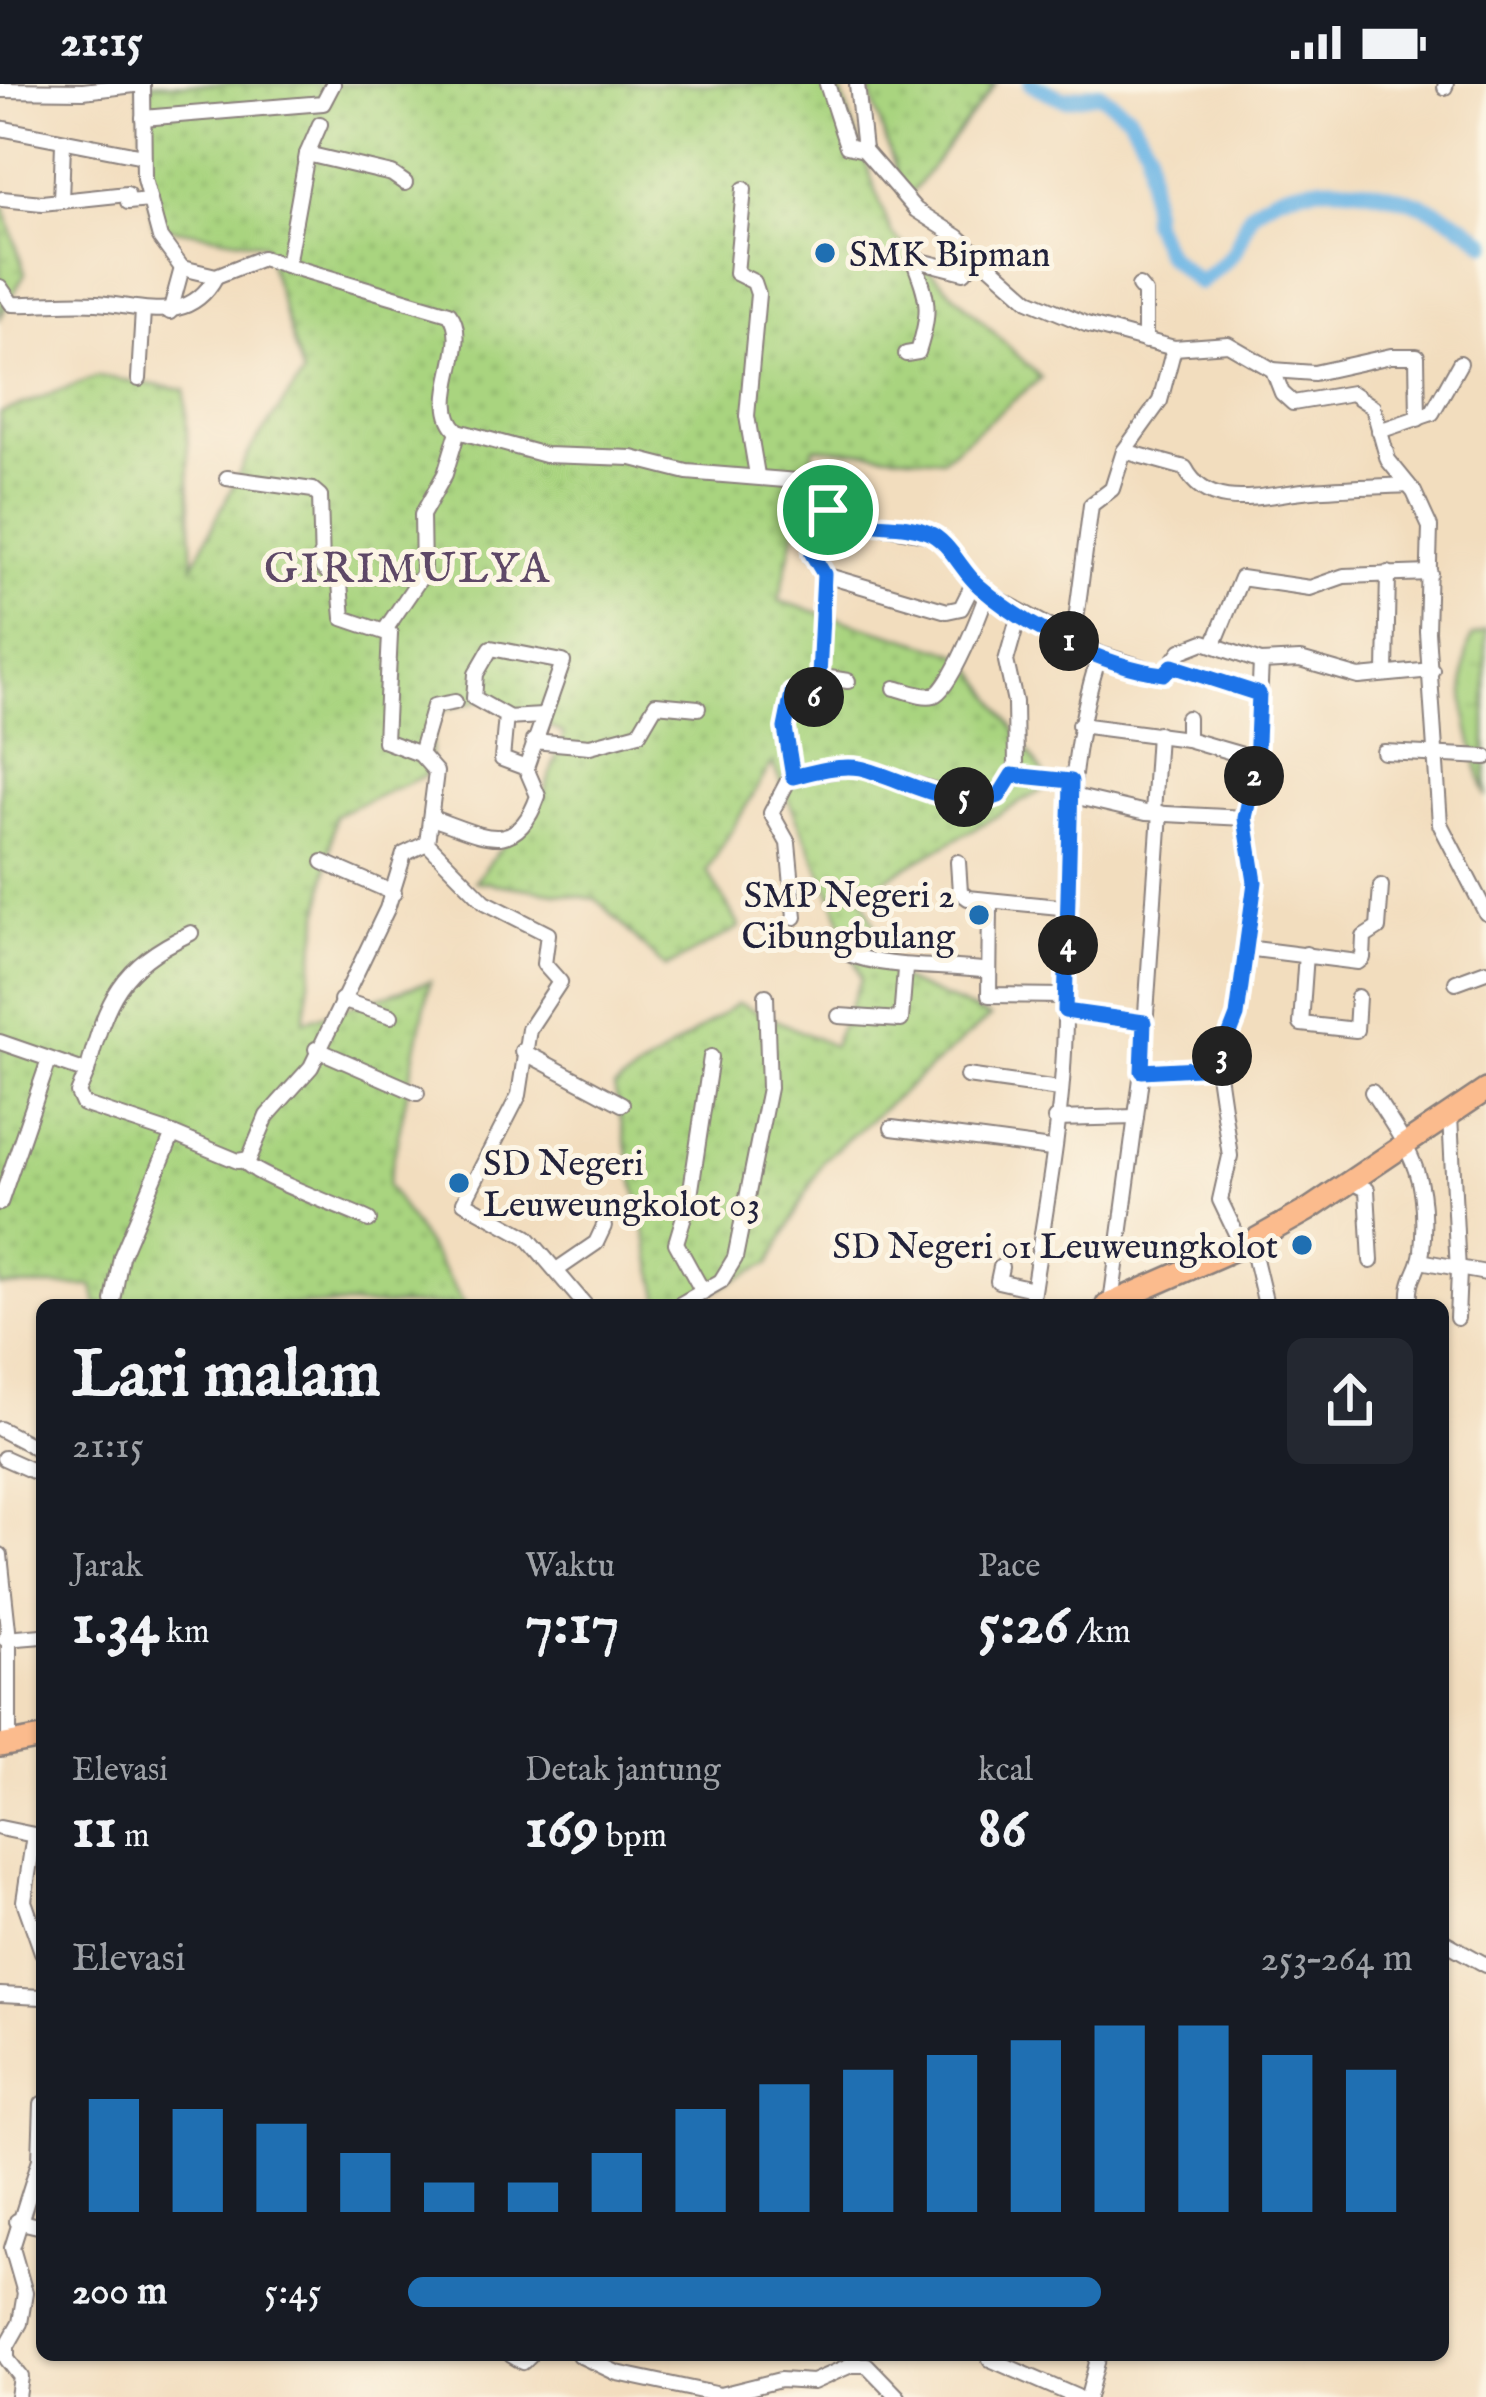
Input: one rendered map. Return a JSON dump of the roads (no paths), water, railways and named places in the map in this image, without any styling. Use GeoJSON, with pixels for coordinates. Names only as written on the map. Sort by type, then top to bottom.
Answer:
{"type":"FeatureCollection","features":[{"type":"Feature","properties":{"kind":"highway"},"geometry":{"type":"LineString","coordinates":[[1119,1299],[1354,1183],[1486,1090]]}},
{"type":"Feature","properties":{"kind":"highway"},"geometry":{"type":"LineString","coordinates":[[5,1746],[36,1739]]}},
{"type":"Feature","properties":{"kind":"street"},"geometry":{"type":"LineString","coordinates":[[0,90],[143,84],[143,156],[161,243],[182,268],[216,276]]}},
{"type":"Feature","properties":{"kind":"street"},"geometry":{"type":"LineString","coordinates":[[143,118],[323,103],[333,84]]}},
{"type":"Feature","properties":{"kind":"street"},"geometry":{"type":"LineString","coordinates":[[827,84],[842,119],[842,136],[848,146],[864,149]]}},
{"type":"Feature","properties":{"kind":"street"},"geometry":{"type":"LineString","coordinates":[[857,84],[864,149],[916,210],[1029,299],[1174,348],[1218,342],[1273,370],[1315,373],[1390,356],[1418,356],[1418,419]]}},
{"type":"Feature","properties":{"kind":"street"},"geometry":{"type":"LineString","coordinates":[[287,265],[307,154],[320,124]]}},
{"type":"Feature","properties":{"kind":"street"},"geometry":{"type":"LineString","coordinates":[[0,128],[143,156]]}},
{"type":"Feature","properties":{"kind":"street"},"geometry":{"type":"LineString","coordinates":[[61,201],[63,142]]}},
{"type":"Feature","properties":{"kind":"street"},"geometry":{"type":"LineString","coordinates":[[307,154],[392,174],[405,183]]}},
{"type":"Feature","properties":{"kind":"street"},"geometry":{"type":"LineString","coordinates":[[744,189],[736,272],[754,282],[758,294],[747,416],[757,475]]}},
{"type":"Feature","properties":{"kind":"street"},"geometry":{"type":"LineString","coordinates":[[2,199],[61,201],[127,194],[128,202],[150,200]]}},
{"type":"Feature","properties":{"kind":"street"},"geometry":{"type":"LineString","coordinates":[[906,354],[918,352],[930,315],[925,276],[914,259],[964,272],[979,256]]}},
{"type":"Feature","properties":{"kind":"street"},"geometry":{"type":"LineString","coordinates":[[0,287],[12,304],[91,302],[170,312],[194,302],[216,276],[252,260],[287,265],[452,315],[457,327],[447,415],[458,431],[545,455],[632,458],[667,470],[797,481],[828,510],[877,528],[926,532],[974,582],[1019,615],[1072,643],[1160,674],[1190,645],[1214,644],[1262,662],[1300,660],[1359,677],[1432,670]]}},
{"type":"Feature","properties":{"kind":"street"},"geometry":{"type":"LineString","coordinates":[[170,312],[182,268]]}},
{"type":"Feature","properties":{"kind":"street"},"geometry":{"type":"LineString","coordinates":[[1138,286],[1145,293],[1144,341]]}},
{"type":"Feature","properties":{"kind":"street"},"geometry":{"type":"LineString","coordinates":[[140,379],[143,310]]}},
{"type":"Feature","properties":{"kind":"street"},"geometry":{"type":"LineString","coordinates":[[1072,643],[1091,506],[1112,489],[1124,451],[1160,401],[1174,348]]}},
{"type":"Feature","properties":{"kind":"street"},"geometry":{"type":"LineString","coordinates":[[1379,431],[1432,413],[1460,363]]}},
{"type":"Feature","properties":{"kind":"street"},"geometry":{"type":"LineString","coordinates":[[1273,370],[1282,393],[1293,403],[1346,393],[1360,396],[1373,407],[1388,460],[1408,485],[1430,527],[1440,824],[1486,914]]}},
{"type":"Feature","properties":{"kind":"street"},"geometry":{"type":"LineString","coordinates":[[386,629],[423,574],[422,515],[445,473],[458,431]]}},
{"type":"Feature","properties":{"kind":"street"},"geometry":{"type":"LineString","coordinates":[[1124,451],[1185,468],[1193,486],[1206,492],[1245,499],[1408,485]]}},
{"type":"Feature","properties":{"kind":"street"},"geometry":{"type":"LineString","coordinates":[[227,478],[313,490],[320,496],[322,567],[340,583],[344,619],[386,629]]}},
{"type":"Feature","properties":{"kind":"street"},"geometry":{"type":"LineString","coordinates":[[795,917],[788,843],[771,813],[793,777],[785,728],[792,693],[818,697],[823,677],[818,634],[824,574],[812,554],[828,510]]}},
{"type":"Feature","properties":{"kind":"street"},"geometry":{"type":"LineString","coordinates":[[1386,672],[1388,573]]}},
{"type":"Feature","properties":{"kind":"street"},"geometry":{"type":"LineString","coordinates":[[1214,644],[1241,578],[1310,588],[1344,576],[1430,573]]}},
{"type":"Feature","properties":{"kind":"street"},"geometry":{"type":"LineString","coordinates":[[824,574],[947,611],[961,608],[974,582]]}},
{"type":"Feature","properties":{"kind":"street"},"geometry":{"type":"LineString","coordinates":[[895,688],[930,696],[940,691],[971,637],[987,593]]}},
{"type":"Feature","properties":{"kind":"street"},"geometry":{"type":"LineString","coordinates":[[793,777],[856,767],[934,793],[987,800],[999,796],[1012,775],[1015,702],[1006,662],[1019,615]]}},
{"type":"Feature","properties":{"kind":"street"},"geometry":{"type":"LineString","coordinates":[[386,629],[392,646],[382,734],[391,745],[420,754],[436,772],[427,843]]}},
{"type":"Feature","properties":{"kind":"street"},"geometry":{"type":"LineString","coordinates":[[431,818],[493,838],[513,836],[538,796],[526,768],[563,662],[491,648],[476,674],[474,698],[506,718],[543,716]]}},
{"type":"Feature","properties":{"kind":"street"},"geometry":{"type":"LineString","coordinates":[[1001,1267],[998,1281],[1032,1297],[1059,1089],[1070,908],[1070,788],[1079,725],[1100,654]]}},
{"type":"Feature","properties":{"kind":"street"},"geometry":{"type":"LineString","coordinates":[[1262,662],[1256,759],[1245,818],[1255,882],[1237,1016],[1217,1067],[1230,1156],[1220,1200],[1243,1239],[1264,1299]]}},
{"type":"Feature","properties":{"kind":"street"},"geometry":{"type":"LineString","coordinates":[[1172,666],[1259,694]]}},
{"type":"Feature","properties":{"kind":"street"},"geometry":{"type":"LineString","coordinates":[[823,677],[848,681]]}},
{"type":"Feature","properties":{"kind":"street"},"geometry":{"type":"LineString","coordinates":[[420,754],[434,706],[455,702]]}},
{"type":"Feature","properties":{"kind":"street"},"geometry":{"type":"LineString","coordinates":[[533,741],[601,745],[638,733],[656,704],[698,708]]}},
{"type":"Feature","properties":{"kind":"street"},"geometry":{"type":"LineString","coordinates":[[506,718],[502,759],[526,768]]}},
{"type":"Feature","properties":{"kind":"street"},"geometry":{"type":"LineString","coordinates":[[1187,718],[1187,739]]}},
{"type":"Feature","properties":{"kind":"street"},"geometry":{"type":"LineString","coordinates":[[1079,725],[1187,739],[1256,759]]}},
{"type":"Feature","properties":{"kind":"street"},"geometry":{"type":"LineString","coordinates":[[1110,1299],[1142,1071],[1157,734]]}},
{"type":"Feature","properties":{"kind":"street"},"geometry":{"type":"LineString","coordinates":[[1384,752],[1486,757]]}},
{"type":"Feature","properties":{"kind":"street"},"geometry":{"type":"LineString","coordinates":[[1012,775],[1156,813],[1245,818]]}},
{"type":"Feature","properties":{"kind":"street"},"geometry":{"type":"LineString","coordinates":[[245,1162],[267,1116],[311,1067],[394,893],[404,854],[427,843]]}},
{"type":"Feature","properties":{"kind":"street"},"geometry":{"type":"LineString","coordinates":[[427,843],[485,902],[548,934],[544,964],[560,982],[536,1016],[522,1051],[519,1094],[464,1202],[520,1232],[580,1299]]}},
{"type":"Feature","properties":{"kind":"street"},"geometry":{"type":"LineString","coordinates":[[323,862],[394,893]]}},
{"type":"Feature","properties":{"kind":"street"},"geometry":{"type":"LineString","coordinates":[[958,862],[960,892],[991,903],[1070,908]]}},
{"type":"Feature","properties":{"kind":"street"},"geometry":{"type":"LineString","coordinates":[[1246,949],[1364,958],[1364,937],[1378,928],[1381,886]]}},
{"type":"Feature","properties":{"kind":"street"},"geometry":{"type":"LineString","coordinates":[[991,903],[993,997],[1065,1003],[1144,1022]]}},
{"type":"Feature","properties":{"kind":"street"},"geometry":{"type":"LineString","coordinates":[[191,933],[151,955],[118,983],[78,1094],[82,1104],[245,1162],[266,1180],[311,1191],[369,1220]]}},
{"type":"Feature","properties":{"kind":"street"},"geometry":{"type":"LineString","coordinates":[[843,952],[905,969],[946,965],[989,971]]}},
{"type":"Feature","properties":{"kind":"street"},"geometry":{"type":"LineString","coordinates":[[1306,953],[1300,1024],[1356,1030],[1358,997]]}},
{"type":"Feature","properties":{"kind":"street"},"geometry":{"type":"LineString","coordinates":[[839,1016],[901,1020],[905,969]]}},
{"type":"Feature","properties":{"kind":"street"},"geometry":{"type":"LineString","coordinates":[[1456,982],[1486,971]]}},
{"type":"Feature","properties":{"kind":"street"},"geometry":{"type":"LineString","coordinates":[[691,1299],[731,1268],[749,1199],[769,1088],[766,996]]}},
{"type":"Feature","properties":{"kind":"street"},"geometry":{"type":"LineString","coordinates":[[341,1000],[391,1016]]}},
{"type":"Feature","properties":{"kind":"street"},"geometry":{"type":"LineString","coordinates":[[0,1042],[87,1072]]}},
{"type":"Feature","properties":{"kind":"street"},"geometry":{"type":"LineString","coordinates":[[316,1049],[417,1094]]}},
{"type":"Feature","properties":{"kind":"street"},"geometry":{"type":"LineString","coordinates":[[522,1051],[622,1104]]}},
{"type":"Feature","properties":{"kind":"street"},"geometry":{"type":"LineString","coordinates":[[703,1292],[676,1243],[690,1196],[711,1057]]}},
{"type":"Feature","properties":{"kind":"street"},"geometry":{"type":"LineString","coordinates":[[0,1203],[50,1060]]}},
{"type":"Feature","properties":{"kind":"street"},"geometry":{"type":"LineString","coordinates":[[1142,1071],[1217,1067]]}},
{"type":"Feature","properties":{"kind":"street"},"geometry":{"type":"LineString","coordinates":[[967,1076],[1059,1089]]}},
{"type":"Feature","properties":{"kind":"street"},"geometry":{"type":"LineString","coordinates":[[1372,1092],[1419,1166],[1420,1262],[1408,1278],[1410,1299]]}},
{"type":"Feature","properties":{"kind":"street"},"geometry":{"type":"LineString","coordinates":[[1450,1117],[1459,1271],[1457,1318]]}},
{"type":"Feature","properties":{"kind":"street"},"geometry":{"type":"LineString","coordinates":[[1055,1119],[1136,1118]]}},
{"type":"Feature","properties":{"kind":"street"},"geometry":{"type":"LineString","coordinates":[[892,1128],[1051,1149]]}},
{"type":"Feature","properties":{"kind":"street"},"geometry":{"type":"LineString","coordinates":[[113,1299],[121,1257],[173,1134]]}},
{"type":"Feature","properties":{"kind":"street"},"geometry":{"type":"LineString","coordinates":[[1354,1183],[1366,1190],[1370,1200],[1371,1261]]}},
{"type":"Feature","properties":{"kind":"street"},"geometry":{"type":"LineString","coordinates":[[558,1269],[596,1243],[604,1226]]}},
{"type":"Feature","properties":{"kind":"street"},"geometry":{"type":"LineString","coordinates":[[1420,1262],[1486,1273]]}},
{"type":"Feature","properties":{"kind":"street"},"geometry":{"type":"LineString","coordinates":[[36,1448],[6,1433],[2,1462],[36,1472]]}},
{"type":"Feature","properties":{"kind":"street"},"geometry":{"type":"LineString","coordinates":[[0,1555],[5,1746]]}},
{"type":"Feature","properties":{"kind":"street"},"geometry":{"type":"LineString","coordinates":[[4,1639],[36,1636]]}},
{"type":"Feature","properties":{"kind":"street"},"geometry":{"type":"LineString","coordinates":[[0,1828],[34,1835],[24,1901],[36,1935]]}},
{"type":"Feature","properties":{"kind":"street"},"geometry":{"type":"LineString","coordinates":[[1449,1944],[1486,1965]]}},
{"type":"Feature","properties":{"kind":"street"},"geometry":{"type":"LineString","coordinates":[[0,1995],[36,1996]]}},
{"type":"Feature","properties":{"kind":"street"},"geometry":{"type":"LineString","coordinates":[[18,2397],[21,2378],[4,2346],[17,2336],[25,2293],[12,2248],[36,2170]]}},
{"type":"Feature","properties":{"kind":"street"},"geometry":{"type":"LineString","coordinates":[[17,2221],[36,2226]]}},
{"type":"Feature","properties":{"kind":"street"},"geometry":{"type":"LineString","coordinates":[[591,2361],[617,2373],[725,2395],[780,2380],[813,2382],[857,2364],[867,2365],[898,2397]]}},
{"type":"Feature","properties":{"kind":"street"},"geometry":{"type":"LineString","coordinates":[[995,2361],[1077,2397]]}},
{"type":"Feature","properties":{"kind":"street"},"geometry":{"type":"LineString","coordinates":[[1088,2397],[1097,2361]]}},
{"type":"Feature","properties":{"kind":"waterway"},"geometry":{"type":"LineString","coordinates":[[1031,84],[1064,99],[1099,93],[1129,115],[1148,148],[1152,222],[1167,255],[1199,283],[1234,252],[1254,210],[1278,195],[1308,188],[1340,187],[1407,199],[1465,226],[1486,243]]}},
{"type":"Feature","properties":{"kind":"place","name":"SMK Bipman"},"geometry":{"type":"Point","coordinates":[825,253]}},
{"type":"Feature","properties":{"kind":"place","name":"SMP Negeri 2 Cibungbulang"},"geometry":{"type":"Point","coordinates":[979,915]}},
{"type":"Feature","properties":{"kind":"place","name":"SD Negeri Leuweungkolot 03"},"geometry":{"type":"Point","coordinates":[459,1183]}},
{"type":"Feature","properties":{"kind":"place","name":"SD Negeri 01 Leuweungkolot"},"geometry":{"type":"Point","coordinates":[1302,1245]}},
{"type":"Feature","properties":{"kind":"district","name":"GIRIMULYA"},"geometry":{"type":"Point","coordinates":[408,567]}}]}
